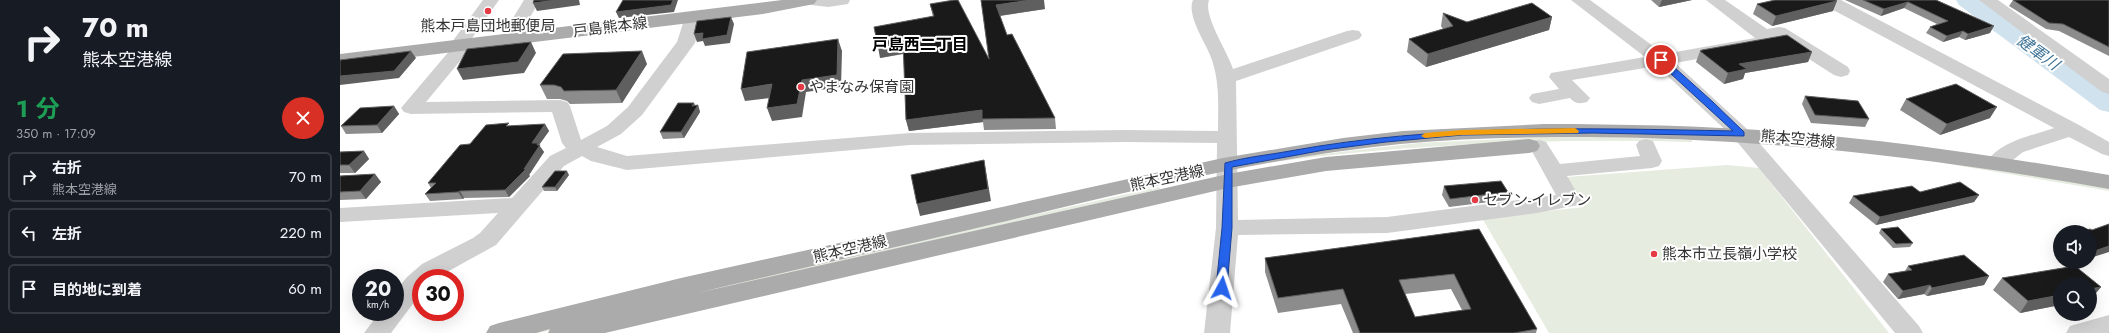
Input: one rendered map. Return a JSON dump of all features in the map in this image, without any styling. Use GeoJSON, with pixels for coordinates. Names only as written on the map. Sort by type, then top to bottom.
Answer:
{"type":"FeatureCollection","features":[{"type":"Feature","properties":{"kind":"main road","name":"戸島熊本線"},"geometry":{"type":"LineString","coordinates":[[340,60],[763,9],[809,0]]}},
{"type":"Feature","properties":{"kind":"main road","name":"熊本空港線"},"geometry":{"type":"LineString","coordinates":[[561,333],[1228,173],[1332,146],[1386,139],[1462,133],[1593,130],[1741,134],[1882,148],[1997,162],[2109,182]]}},
{"type":"Feature","properties":{"kind":"main road","name":"熊本空港線"},"geometry":{"type":"LineString","coordinates":[[499,333],[553,318],[719,279],[1228,173],[1513,146],[1646,145],[1756,149],[1828,155],[1950,170],[2109,196]]}},
{"type":"Feature","properties":{"kind":"street"},"geometry":{"type":"LineString","coordinates":[[491,0],[461,45],[411,108],[560,106],[572,143],[598,156],[627,163],[910,139],[1125,136],[1228,137]]}},
{"type":"Feature","properties":{"kind":"street"},"geometry":{"type":"LineString","coordinates":[[509,39],[532,0]]}},
{"type":"Feature","properties":{"kind":"street"},"geometry":{"type":"LineString","coordinates":[[809,0],[828,2],[842,0]]}},
{"type":"Feature","properties":{"kind":"street"},"geometry":{"type":"LineString","coordinates":[[1201,0],[1199,5],[1202,18],[1221,59],[1226,78],[1228,137],[1227,228],[1218,333]]}},
{"type":"Feature","properties":{"kind":"street"},"geometry":{"type":"LineString","coordinates":[[1579,0],[1661,60],[1710,104],[1756,149],[1910,333]]}},
{"type":"Feature","properties":{"kind":"street"},"geometry":{"type":"LineString","coordinates":[[1714,0],[1764,35],[1779,32],[1841,71]]}},
{"type":"Feature","properties":{"kind":"street"},"geometry":{"type":"LineString","coordinates":[[1828,0],[1908,41],[2109,150]]}},
{"type":"Feature","properties":{"kind":"street"},"geometry":{"type":"LineString","coordinates":[[1987,0],[2109,88]]}},
{"type":"Feature","properties":{"kind":"street"},"geometry":{"type":"LineString","coordinates":[[404,298],[422,276],[430,270],[477,247],[488,239],[558,161],[614,130],[635,111],[686,42],[692,18]]}},
{"type":"Feature","properties":{"kind":"street"},"geometry":{"type":"LineString","coordinates":[[1226,78],[1353,35]]}},
{"type":"Feature","properties":{"kind":"street"},"geometry":{"type":"LineString","coordinates":[[1539,98],[1577,95],[1558,77],[1764,42],[1764,35]]}},
{"type":"Feature","properties":{"kind":"street"},"geometry":{"type":"LineString","coordinates":[[1997,162],[2016,148],[2072,129]]}},
{"type":"Feature","properties":{"kind":"street"},"geometry":{"type":"LineString","coordinates":[[1553,171],[1652,161],[1646,145]]}},
{"type":"Feature","properties":{"kind":"street"},"geometry":{"type":"LineString","coordinates":[[1227,228],[1387,225],[1537,206],[1570,200],[1539,146]]}},
{"type":"Feature","properties":{"kind":"street"},"geometry":{"type":"LineString","coordinates":[[340,215],[518,205]]}},
{"type":"Feature","properties":{"kind":"street"},"geometry":{"type":"LineString","coordinates":[[377,333],[386,321]]}},
{"type":"Feature","properties":{"kind":"street"},"geometry":{"type":"LineString","coordinates":[[2079,333],[2109,325]]}},
{"type":"Feature","properties":{"kind":"shaded area"},"geometry":{"type":"Polygon","coordinates":[[[1568,136],[1692,140],[1692,142],[1589,141],[1435,146],[1281,161],[1280,159],[1419,143],[1568,136]]]}},
{"type":"Feature","properties":{"kind":"shaded area"},"geometry":{"type":"Polygon","coordinates":[[[1848,147],[2109,187],[2109,191],[1848,147]]]}},
{"type":"Feature","properties":{"kind":"shaded area","name":"熊本市立長嶺小学校"},"geometry":{"type":"Polygon","coordinates":[[[1727,165],[1759,168],[1889,333],[1549,333],[1482,218],[1584,207],[1567,177],[1727,165]]]}},
{"type":"Feature","properties":{"kind":"shaded area"},"geometry":{"type":"Polygon","coordinates":[[[1159,187],[1160,189],[895,249],[595,320],[538,333],[526,333],[933,237],[1159,187]]]}},
{"type":"Feature","properties":{"kind":"building"},"geometry":{"type":"Polygon","coordinates":[[[534,0],[557,0],[533,3],[534,0]]]}},
{"type":"Feature","properties":{"kind":"building"},"geometry":{"type":"Polygon","coordinates":[[[623,0],[673,0],[671,5],[616,12],[623,0]]]}},
{"type":"Feature","properties":{"kind":"building"},"geometry":{"type":"Polygon","coordinates":[[[958,0],[989,59],[981,0],[1031,0],[996,5],[1007,35],[1012,34],[1055,118],[982,119],[982,110],[906,120],[903,42],[878,47],[874,27],[934,16],[930,4],[958,0]]]}},
{"type":"Feature","properties":{"kind":"building"},"geometry":{"type":"Polygon","coordinates":[[[1775,0],[1837,1],[1776,16],[1757,4],[1775,0]]]}},
{"type":"Feature","properties":{"kind":"building"},"geometry":{"type":"Polygon","coordinates":[[[1863,0],[1936,0],[1994,26],[1968,34],[1963,31],[1947,36],[1930,27],[1948,21],[1908,2],[1884,9],[1863,0]]]}},
{"type":"Feature","properties":{"kind":"building"},"geometry":{"type":"Polygon","coordinates":[[[2013,0],[2109,0],[2109,47],[2063,24],[2049,23],[2013,0]]]}},
{"type":"Feature","properties":{"kind":"building"},"geometry":{"type":"Polygon","coordinates":[[[1532,3],[1552,17],[1428,54],[1409,39],[1453,26],[1443,13],[1467,22],[1532,3]]]}},
{"type":"Feature","properties":{"kind":"building"},"geometry":{"type":"Polygon","coordinates":[[[731,17],[727,35],[702,39],[703,33],[694,34],[697,21],[731,17]]]}},
{"type":"Feature","properties":{"kind":"building"},"geometry":{"type":"Polygon","coordinates":[[[1787,35],[1812,52],[1739,64],[1747,69],[1728,73],[1700,51],[1702,50],[1787,35]]]}},
{"type":"Feature","properties":{"kind":"building"},"geometry":{"type":"Polygon","coordinates":[[[838,39],[837,75],[802,80],[797,104],[767,108],[772,84],[741,89],[747,52],[838,39]]]}},
{"type":"Feature","properties":{"kind":"building"},"geometry":{"type":"Polygon","coordinates":[[[531,42],[518,62],[457,69],[467,49],[531,42]]]}},
{"type":"Feature","properties":{"kind":"building"},"geometry":{"type":"Polygon","coordinates":[[[411,51],[394,71],[340,76],[340,60],[411,51]]]}},
{"type":"Feature","properties":{"kind":"building"},"geometry":{"type":"Polygon","coordinates":[[[642,51],[616,90],[564,91],[561,87],[554,85],[540,85],[563,54],[642,51]]]}},
{"type":"Feature","properties":{"kind":"building"},"geometry":{"type":"Polygon","coordinates":[[[1956,84],[1997,107],[1947,124],[1906,99],[1956,84]]]}},
{"type":"Feature","properties":{"kind":"building"},"geometry":{"type":"Polygon","coordinates":[[[1805,96],[1858,101],[1869,119],[1815,115],[1805,96]]]}},
{"type":"Feature","properties":{"kind":"building"},"geometry":{"type":"Polygon","coordinates":[[[678,103],[694,103],[692,106],[698,105],[681,132],[660,132],[678,103]]]}},
{"type":"Feature","properties":{"kind":"building"},"geometry":{"type":"Polygon","coordinates":[[[394,106],[377,125],[341,126],[360,108],[394,106]]]}},
{"type":"Feature","properties":{"kind":"building"},"geometry":{"type":"Polygon","coordinates":[[[509,123],[506,126],[545,124],[532,143],[538,143],[537,145],[540,145],[524,169],[526,169],[505,190],[460,191],[425,194],[436,183],[428,183],[460,145],[470,144],[486,125],[509,123]]]}},
{"type":"Feature","properties":{"kind":"building"},"geometry":{"type":"Polygon","coordinates":[[[364,151],[349,165],[340,165],[340,152],[364,151]]]}},
{"type":"Feature","properties":{"kind":"building"},"geometry":{"type":"Polygon","coordinates":[[[984,160],[988,189],[917,204],[911,175],[984,160]]]}},
{"type":"Feature","properties":{"kind":"building"},"geometry":{"type":"Polygon","coordinates":[[[555,171],[567,171],[555,187],[542,187],[555,171]]]}},
{"type":"Feature","properties":{"kind":"building"},"geometry":{"type":"Polygon","coordinates":[[[375,174],[360,191],[340,192],[340,176],[375,174]]]}},
{"type":"Feature","properties":{"kind":"building"},"geometry":{"type":"Polygon","coordinates":[[[1501,181],[1508,192],[1450,199],[1444,186],[1501,181]]]}},
{"type":"Feature","properties":{"kind":"building"},"geometry":{"type":"Polygon","coordinates":[[[1960,182],[1979,195],[1880,217],[1853,196],[1912,186],[1920,192],[1960,182]]]}},
{"type":"Feature","properties":{"kind":"building"},"geometry":{"type":"Polygon","coordinates":[[[2109,224],[2109,246],[2097,250],[2097,228],[2109,224]]]}},
{"type":"Feature","properties":{"kind":"building"},"geometry":{"type":"Polygon","coordinates":[[[1898,227],[1913,243],[1896,244],[1881,229],[1898,227]]]}},
{"type":"Feature","properties":{"kind":"building"},"geometry":{"type":"Polygon","coordinates":[[[1479,229],[1537,329],[1514,333],[1360,333],[1343,289],[1278,298],[1265,258],[1479,229]],[[1454,274],[1399,280],[1415,317],[1471,309],[1454,274]]]}},
{"type":"Feature","properties":{"kind":"building"},"geometry":{"type":"Polygon","coordinates":[[[1964,255],[1989,276],[1932,288],[1930,285],[1903,291],[1888,274],[1912,270],[1908,266],[1964,255]]]}},
{"type":"Feature","properties":{"kind":"building"},"geometry":{"type":"Polygon","coordinates":[[[2057,269],[2079,269],[2089,277],[2053,277],[2053,296],[2028,301],[2002,278],[2057,269]]]}},
{"type":"Feature","properties":{"kind":"waterway","name":"健軍川"},"geometry":{"type":"LineString","coordinates":[[1967,0],[2109,104]]}},
{"type":"Feature","properties":{"kind":"slow traffic"},"geometry":{"type":"LineString","coordinates":[[1425,136],[1462,133],[1575,131]]}},
{"type":"Feature","properties":{"kind":"place","name":"熊本戸島団地郵便局"},"geometry":{"type":"Point","coordinates":[488,11]}},
{"type":"Feature","properties":{"kind":"place","name":"やまなみ保育園"},"geometry":{"type":"Point","coordinates":[801,87]}},
{"type":"Feature","properties":{"kind":"place","name":"セブン-イレブン"},"geometry":{"type":"Point","coordinates":[1475,200]}},
{"type":"Feature","properties":{"kind":"place","name":"熊本市立長嶺小学校"},"geometry":{"type":"Point","coordinates":[1654,254]}},
{"type":"Feature","properties":{"kind":"district","name":"戸島西二丁目"},"geometry":{"type":"Point","coordinates":[920,44]}},
{"type":"Feature","properties":{"kind":"route"},"geometry":{"type":"LineString","coordinates":[[1222,288],[1227,228],[1228,165],[1324,147],[1386,139],[1462,133],[1593,130],[1741,134],[1661,60]]}}]}
